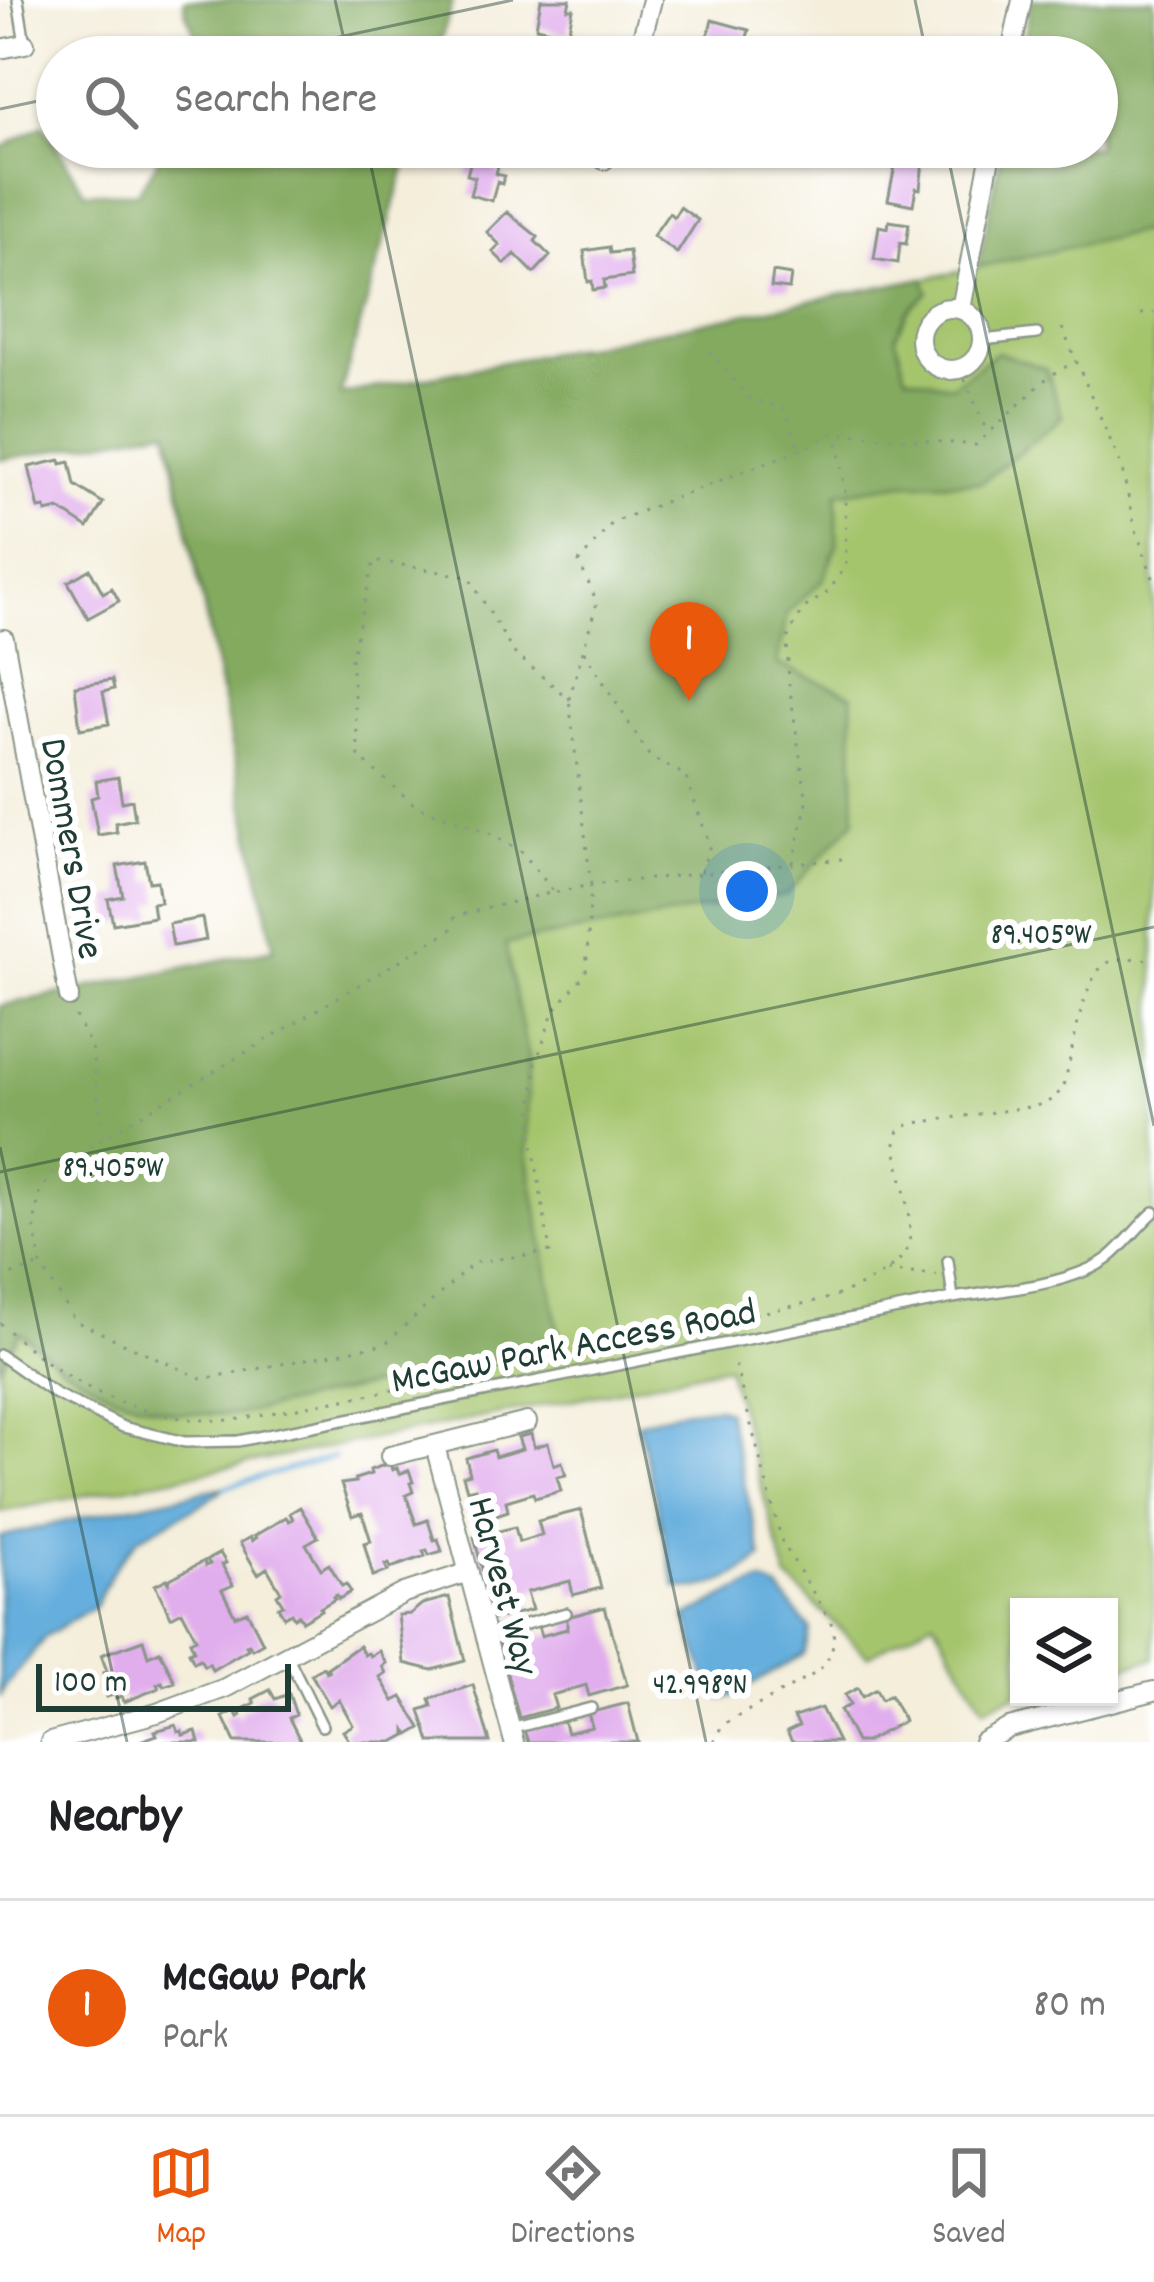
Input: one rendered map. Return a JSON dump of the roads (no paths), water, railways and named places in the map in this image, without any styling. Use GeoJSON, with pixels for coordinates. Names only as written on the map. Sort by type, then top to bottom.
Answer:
{"type":"FeatureCollection","features":[{"type":"Feature","properties":{"kind":"street"},"geometry":{"type":"LineString","coordinates":[[643,36],[652,0]]}},
{"type":"Feature","properties":{"kind":"street"},"geometry":{"type":"LineString","coordinates":[[1014,36],[1022,0]]}},
{"type":"Feature","properties":{"kind":"street"},"geometry":{"type":"LineString","coordinates":[[0,49],[25,44]]}},
{"type":"Feature","properties":{"kind":"street"},"geometry":{"type":"LineString","coordinates":[[962,310],[988,168]]}},
{"type":"Feature","properties":{"kind":"street"},"geometry":{"type":"LineString","coordinates":[[940,309],[962,310],[976,321],[982,340],[975,358],[949,370],[930,362],[923,353],[920,332],[940,309]]}},
{"type":"Feature","properties":{"kind":"street","name":"Dommers Drive"},"geometry":{"type":"LineString","coordinates":[[2,640],[69,997]]}},
{"type":"Feature","properties":{"kind":"street"},"geometry":{"type":"LineString","coordinates":[[390,1456],[527,1422]]}},
{"type":"Feature","properties":{"kind":"street","name":"Harvest Way"},"geometry":{"type":"LineString","coordinates":[[435,1446],[512,1736]]}},
{"type":"Feature","properties":{"kind":"street"},"geometry":{"type":"LineString","coordinates":[[50,1742],[157,1713],[225,1688],[404,1593],[469,1572]]}},
{"type":"Feature","properties":{"kind":"street"},"geometry":{"type":"LineString","coordinates":[[983,1742],[1009,1728],[1154,1691]]}},
{"type":"Feature","properties":{"kind":"lane"},"geometry":{"type":"LineString","coordinates":[[17,0],[25,44]]}},
{"type":"Feature","properties":{"kind":"lane"},"geometry":{"type":"LineString","coordinates":[[982,340],[1037,334]]}},
{"type":"Feature","properties":{"kind":"lane","name":"McGaw Park Access Road"},"geometry":{"type":"LineString","coordinates":[[0,1355],[54,1393],[123,1427],[185,1442],[238,1441],[1067,1276],[1107,1259],[1154,1212]]}},
{"type":"Feature","properties":{"kind":"lane"},"geometry":{"type":"LineString","coordinates":[[948,1261],[953,1298]]}},
{"type":"Feature","properties":{"kind":"lane"},"geometry":{"type":"LineString","coordinates":[[485,1635],[566,1613]]}},
{"type":"Feature","properties":{"kind":"lane"},"geometry":{"type":"LineString","coordinates":[[288,1657],[322,1726]]}},
{"type":"Feature","properties":{"kind":"lane"},"geometry":{"type":"LineString","coordinates":[[512,1736],[591,1708]]}},
{"type":"Feature","properties":{"kind":"water"},"geometry":{"type":"Polygon","coordinates":[[[717,1407],[727,1411],[762,1558],[721,1582],[676,1587],[638,1423],[717,1407]]]}},
{"type":"Feature","properties":{"kind":"water"},"geometry":{"type":"Polygon","coordinates":[[[225,1487],[138,1538],[113,1570],[95,1606],[46,1636],[0,1697],[0,1537],[225,1487]]]}},
{"type":"Feature","properties":{"kind":"water"},"geometry":{"type":"Polygon","coordinates":[[[763,1582],[778,1589],[810,1629],[804,1654],[732,1696],[720,1698],[710,1690],[686,1617],[763,1582]]]}},
{"type":"Feature","properties":{"kind":"waterway"},"geometry":{"type":"LineString","coordinates":[[225,1487],[334,1457]]}},
{"type":"Feature","properties":{"kind":"place","name":"McGaw Park"},"geometry":{"type":"Point","coordinates":[689,701]}}]}
